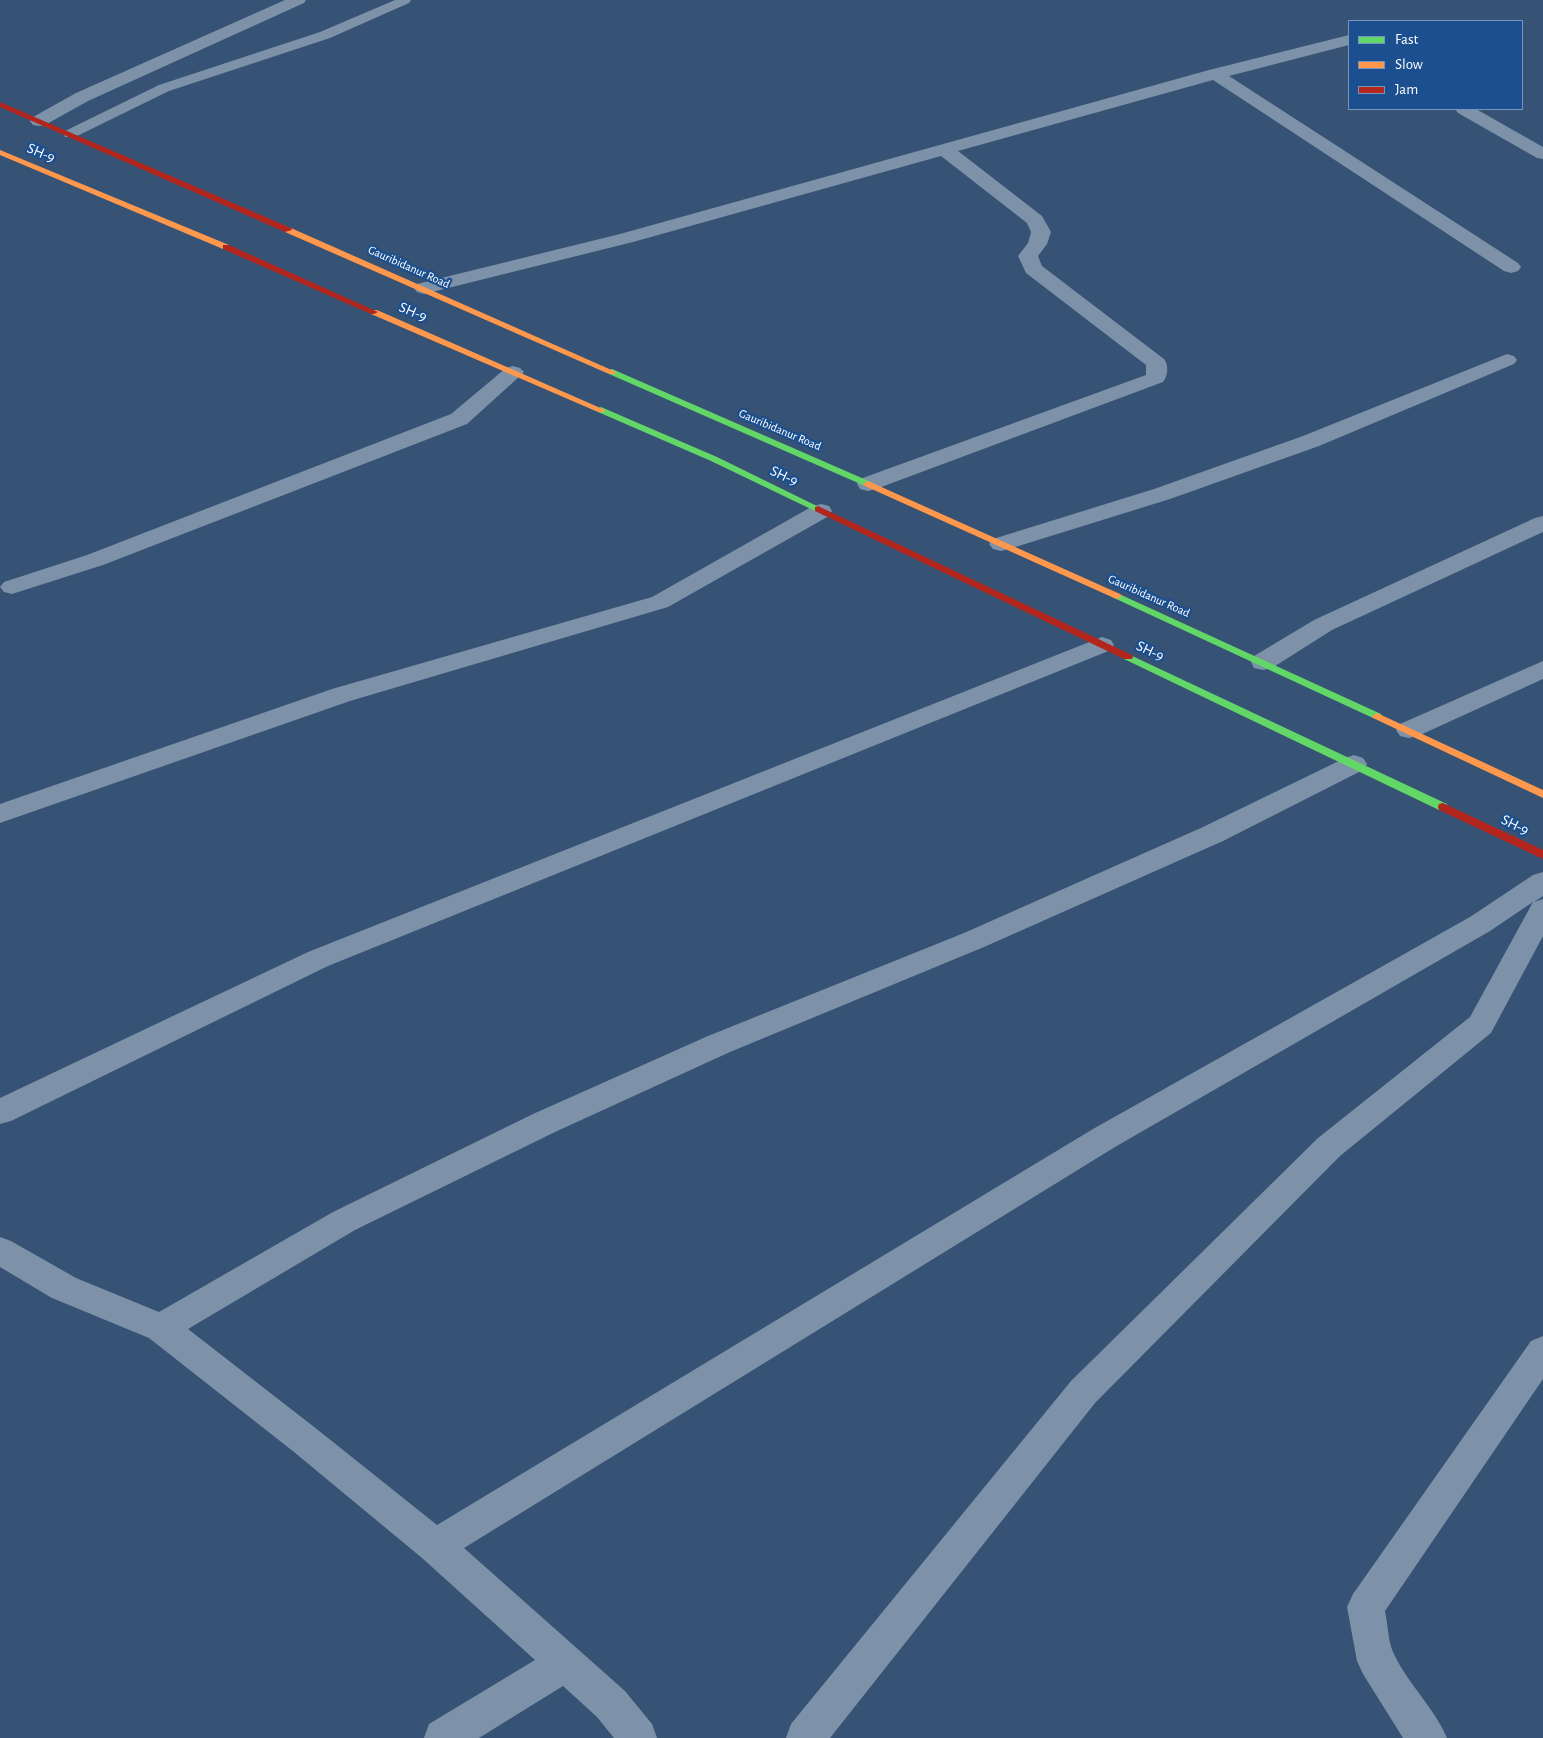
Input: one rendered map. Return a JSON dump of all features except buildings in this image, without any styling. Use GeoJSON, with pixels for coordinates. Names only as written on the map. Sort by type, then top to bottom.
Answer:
{"type":"FeatureCollection","features":[{"type":"Feature","properties":{"kind":"main road","name":"Gauribidanur Road"},"geometry":{"type":"LineString","coordinates":[[0,104],[550,343],[611,373],[868,484],[1263,662],[1543,794]]}},
{"type":"Feature","properties":{"kind":"main road"},"geometry":{"type":"LineString","coordinates":[[75,152],[92,144]]}},
{"type":"Feature","properties":{"kind":"main road","name":"SH-9"},"geometry":{"type":"LineString","coordinates":[[0,152],[714,460],[1543,855]]}},
{"type":"Feature","properties":{"kind":"main road"},"geometry":{"type":"LineString","coordinates":[[40,168],[57,160]]}},
{"type":"Feature","properties":{"kind":"street"},"geometry":{"type":"LineString","coordinates":[[39,121],[82,97],[298,0]]}},
{"type":"Feature","properties":{"kind":"street"},"geometry":{"type":"LineString","coordinates":[[424,288],[635,235],[1215,74],[1348,41]]}},
{"type":"Feature","properties":{"kind":"street"},"geometry":{"type":"LineString","coordinates":[[1215,74],[1511,267]]}},
{"type":"Feature","properties":{"kind":"street"},"geometry":{"type":"LineString","coordinates":[[1466,110],[1543,154]]}},
{"type":"Feature","properties":{"kind":"street"},"geometry":{"type":"LineString","coordinates":[[868,484],[1156,378],[1157,363],[1033,269],[1028,256],[1037,244],[1041,232],[1035,220],[944,149]]}},
{"type":"Feature","properties":{"kind":"street"},"geometry":{"type":"LineString","coordinates":[[1001,544],[1162,494],[1311,441],[1507,360]]}},
{"type":"Feature","properties":{"kind":"street"},"geometry":{"type":"LineString","coordinates":[[12,587],[95,560],[459,419],[513,372]]}},
{"type":"Feature","properties":{"kind":"street"},"geometry":{"type":"LineString","coordinates":[[0,814],[342,695],[660,602],[821,511]]}},
{"type":"Feature","properties":{"kind":"street"},"geometry":{"type":"LineString","coordinates":[[1263,662],[1323,624],[1543,523]]}},
{"type":"Feature","properties":{"kind":"street"},"geometry":{"type":"LineString","coordinates":[[0,1112],[318,959],[1102,645]]}},
{"type":"Feature","properties":{"kind":"street"},"geometry":{"type":"LineString","coordinates":[[1409,730],[1543,669]]}},
{"type":"Feature","properties":{"kind":"street"},"geometry":{"type":"LineString","coordinates":[[161,1328],[344,1221],[544,1123],[720,1044],[974,940],[1213,834],[1354,764]]}},
{"type":"Feature","properties":{"kind":"street"},"geometry":{"type":"LineString","coordinates":[[435,1546],[1104,1138],[1480,924],[1543,882]]}},
{"type":"Feature","properties":{"kind":"street"},"geometry":{"type":"LineString","coordinates":[[805,1738],[1083,1392],[1330,1147],[1481,1025],[1543,909]]}},
{"type":"Feature","properties":{"kind":"street"},"geometry":{"type":"LineString","coordinates":[[0,1251],[64,1288],[161,1328],[306,1441],[435,1546],[611,1704],[638,1738]]}},
{"type":"Feature","properties":{"kind":"street"},"geometry":{"type":"LineString","coordinates":[[1428,1738],[1412,1718],[1376,1661],[1366,1607],[1543,1351]]}},
{"type":"Feature","properties":{"kind":"street"},"geometry":{"type":"LineString","coordinates":[[443,1738],[565,1663]]}},
{"type":"Feature","properties":{"kind":"lane"},"geometry":{"type":"LineString","coordinates":[[70,134],[164,88],[326,35],[405,0]]}},
{"type":"Feature","properties":{"kind":"traffic: fast"},"geometry":{"type":"LineString","coordinates":[[612,372],[868,484]]}},
{"type":"Feature","properties":{"kind":"traffic: fast"},"geometry":{"type":"LineString","coordinates":[[601,410],[714,459],[818,509]]}},
{"type":"Feature","properties":{"kind":"traffic: fast"},"geometry":{"type":"LineString","coordinates":[[1117,596],[1377,716]]}},
{"type":"Feature","properties":{"kind":"traffic: fast"},"geometry":{"type":"LineString","coordinates":[[1128,657],[1443,807]]}},
{"type":"Feature","properties":{"kind":"traffic: slow"},"geometry":{"type":"LineString","coordinates":[[0,152],[226,247]]}},
{"type":"Feature","properties":{"kind":"traffic: slow"},"geometry":{"type":"LineString","coordinates":[[288,230],[612,372]]}},
{"type":"Feature","properties":{"kind":"traffic: slow"},"geometry":{"type":"LineString","coordinates":[[374,312],[601,410]]}},
{"type":"Feature","properties":{"kind":"traffic: slow"},"geometry":{"type":"LineString","coordinates":[[868,484],[1117,596]]}},
{"type":"Feature","properties":{"kind":"traffic: slow"},"geometry":{"type":"LineString","coordinates":[[1377,716],[1543,794]]}},
{"type":"Feature","properties":{"kind":"traffic: jam"},"geometry":{"type":"LineString","coordinates":[[0,104],[288,230]]}},
{"type":"Feature","properties":{"kind":"traffic: jam"},"geometry":{"type":"LineString","coordinates":[[226,247],[374,312]]}},
{"type":"Feature","properties":{"kind":"traffic: jam"},"geometry":{"type":"LineString","coordinates":[[818,509],[1128,657]]}},
{"type":"Feature","properties":{"kind":"traffic: jam"},"geometry":{"type":"LineString","coordinates":[[1443,807],[1543,855]]}}]}
